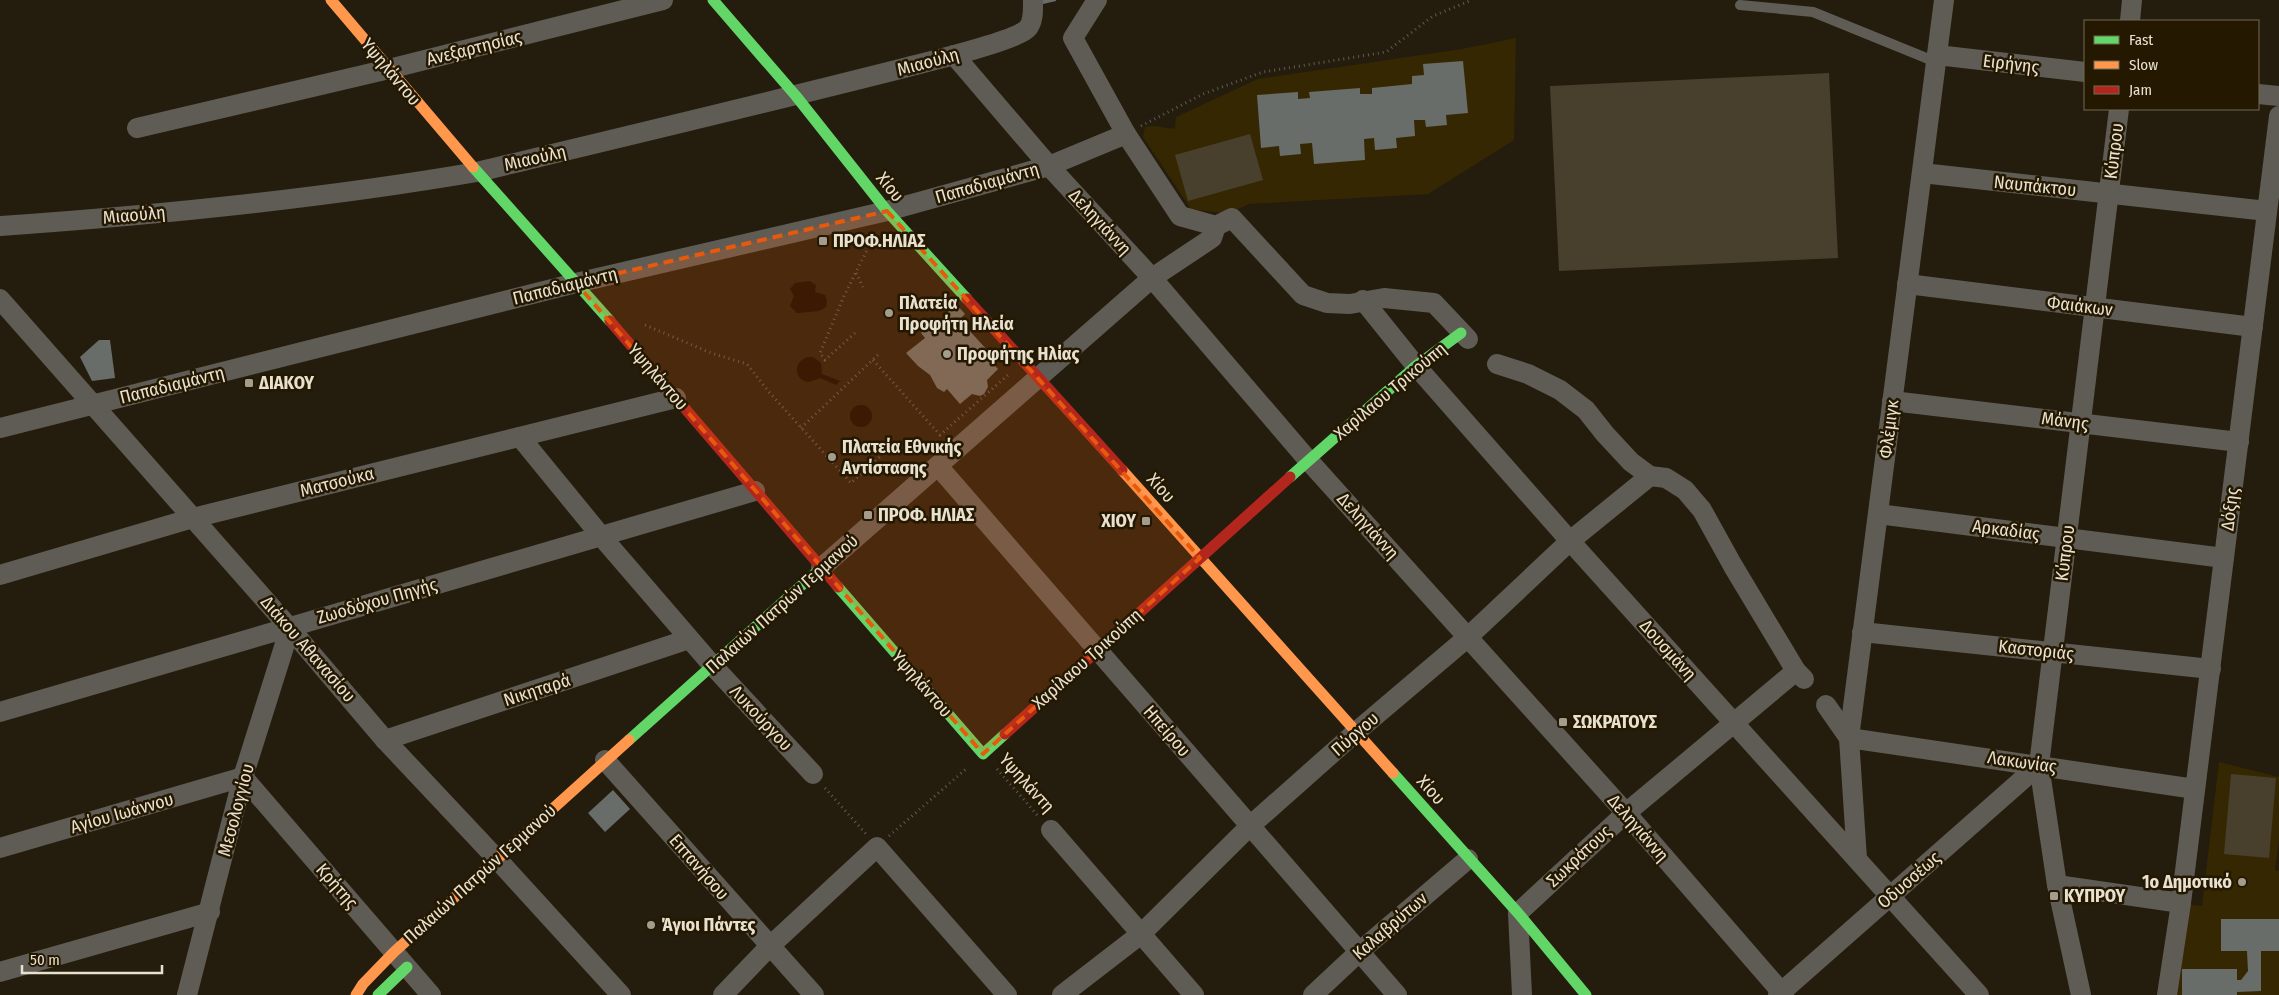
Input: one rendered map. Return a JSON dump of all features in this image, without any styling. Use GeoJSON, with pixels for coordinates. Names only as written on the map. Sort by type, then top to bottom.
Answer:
{"type":"FeatureCollection","features":[{"type":"Feature","properties":{"kind":"street","name":"Υψηλάντου"},"geometry":{"type":"LineString","coordinates":[[331,0],[476,172],[576,283],[983,754]]}},
{"type":"Feature","properties":{"kind":"street","name":"Ανεξαρτησίας"},"geometry":{"type":"LineString","coordinates":[[137,128],[389,70],[664,0]]}},
{"type":"Feature","properties":{"kind":"street","name":"Χίου"},"geometry":{"type":"LineString","coordinates":[[713,0],[796,96],[887,211],[1040,378],[1518,913],[1586,995]]}},
{"type":"Feature","properties":{"kind":"street","name":"Μιαούλη"},"geometry":{"type":"LineString","coordinates":[[0,226],[219,207],[476,172],[796,96],[954,56],[1011,37],[1027,29],[1033,16],[1033,0]]}},
{"type":"Feature","properties":{"kind":"street"},"geometry":{"type":"LineString","coordinates":[[1097,0],[1073,38],[1126,134],[1180,216],[1216,226],[1232,218],[1303,295],[1327,303],[1350,304],[1363,300],[1384,298],[1434,303],[1464,336]]}},
{"type":"Feature","properties":{"kind":"street","name":"Φλέμιγκ"},"geometry":{"type":"LineString","coordinates":[[1856,859],[1849,738],[1944,0]]}},
{"type":"Feature","properties":{"kind":"street"},"geometry":{"type":"LineString","coordinates":[[2130,20],[2132,0]]}},
{"type":"Feature","properties":{"kind":"street","name":"Δεληγιάννη"},"geometry":{"type":"LineString","coordinates":[[954,56],[1049,166],[1152,278],[1308,460],[1626,813],[1781,994]]}},
{"type":"Feature","properties":{"kind":"street","name":"Ειρήνης"},"geometry":{"type":"LineString","coordinates":[[1937,58],[2084,72]]}},
{"type":"Feature","properties":{"kind":"street"},"geometry":{"type":"LineString","coordinates":[[2259,94],[2279,96]]}},
{"type":"Feature","properties":{"kind":"street","name":"Κύπρου"},"geometry":{"type":"LineString","coordinates":[[2080,995],[2057,885],[2039,764],[2119,110]]}},
{"type":"Feature","properties":{"kind":"street","name":"Δόξης"},"geometry":{"type":"LineString","coordinates":[[2167,995],[2181,903],[2211,669],[2279,116]]}},
{"type":"Feature","properties":{"kind":"street","name":"Παπαδιαμάντη"},"geometry":{"type":"LineString","coordinates":[[0,428],[576,283],[887,211],[1049,166],[1126,134]]}},
{"type":"Feature","properties":{"kind":"street","name":"Ναυπάκτου"},"geometry":{"type":"LineString","coordinates":[[1922,173],[2267,211]]}},
{"type":"Feature","properties":{"kind":"street","name":"Παλαιών Πατρών Γερμανού"},"geometry":{"type":"LineString","coordinates":[[378,995],[407,972],[496,858],[821,568],[1152,278],[1212,238],[1216,226]]}},
{"type":"Feature","properties":{"kind":"street","name":"Φαιάκων"},"geometry":{"type":"LineString","coordinates":[[1907,284],[2253,327]]}},
{"type":"Feature","properties":{"kind":"street","name":"Διάκου Αθανασίου"},"geometry":{"type":"LineString","coordinates":[[0,299],[288,626],[385,740],[621,995]]}},
{"type":"Feature","properties":{"kind":"street","name":"Δουσμάνη"},"geometry":{"type":"LineString","coordinates":[[1363,300],[1416,366],[1570,541],[1979,995]]}},
{"type":"Feature","properties":{"kind":"street","name":"Χαρίλαου Τρικούπη"},"geometry":{"type":"LineString","coordinates":[[983,754],[1308,460],[1416,366],[1464,336]]}},
{"type":"Feature","properties":{"kind":"street"},"geometry":{"type":"LineString","coordinates":[[1497,364],[1528,374],[1560,390],[1586,410],[1631,462],[1650,476]]}},
{"type":"Feature","properties":{"kind":"street","name":"Ματσούκα"},"geometry":{"type":"LineString","coordinates":[[0,574],[193,518],[676,398]]}},
{"type":"Feature","properties":{"kind":"street","name":"Μάνης"},"geometry":{"type":"LineString","coordinates":[[1892,401],[2238,442]]}},
{"type":"Feature","properties":{"kind":"street","name":"Λυκούργου"},"geometry":{"type":"LineString","coordinates":[[520,438],[713,666],[813,774]]}},
{"type":"Feature","properties":{"kind":"street","name":"Ηπείρου"},"geometry":{"type":"LineString","coordinates":[[938,466],[1397,995]]}},
{"type":"Feature","properties":{"kind":"street","name":"Πύργου"},"geometry":{"type":"LineString","coordinates":[[1062,995],[1141,934],[1250,826],[1356,732],[1468,637],[1570,541],[1650,476]]}},
{"type":"Feature","properties":{"kind":"street","name":"Σωκράτους"},"geometry":{"type":"LineString","coordinates":[[1518,913],[1626,813],[1733,721],[1800,675],[1732,566],[1702,510],[1685,490],[1666,478],[1650,476]]}},
{"type":"Feature","properties":{"kind":"street","name":"Ζωοδόχου Πηγής"},"geometry":{"type":"LineString","coordinates":[[0,712],[288,626],[755,491]]}},
{"type":"Feature","properties":{"kind":"street","name":"Αρκαδίας"},"geometry":{"type":"LineString","coordinates":[[1878,514],[2224,558]]}},
{"type":"Feature","properties":{"kind":"street","name":"Μεσολογγίου"},"geometry":{"type":"LineString","coordinates":[[187,995],[210,912],[243,777],[284,647],[288,626]]}},
{"type":"Feature","properties":{"kind":"street","name":"Καστοριάς"},"geometry":{"type":"LineString","coordinates":[[1862,632],[2211,669]]}},
{"type":"Feature","properties":{"kind":"street","name":"Νικηταρά"},"geometry":{"type":"LineString","coordinates":[[385,740],[690,639]]}},
{"type":"Feature","properties":{"kind":"street"},"geometry":{"type":"LineString","coordinates":[[1826,705],[1849,738]]}},
{"type":"Feature","properties":{"kind":"street","name":"Λακωνίας"},"geometry":{"type":"LineString","coordinates":[[1849,738],[2039,764],[2195,789]]}},
{"type":"Feature","properties":{"kind":"street","name":"Επτανήσου"},"geometry":{"type":"LineString","coordinates":[[605,760],[814,995]]}},
{"type":"Feature","properties":{"kind":"street","name":"Οδυσσέως"},"geometry":{"type":"LineString","coordinates":[[1781,994],[2039,764]]}},
{"type":"Feature","properties":{"kind":"street","name":"Αγίου Ιωάννου"},"geometry":{"type":"LineString","coordinates":[[0,848],[243,777]]}},
{"type":"Feature","properties":{"kind":"street","name":"Κρήτης"},"geometry":{"type":"LineString","coordinates":[[243,777],[407,972],[431,995]]}},
{"type":"Feature","properties":{"kind":"street"},"geometry":{"type":"LineString","coordinates":[[1051,830],[1194,995]]}},
{"type":"Feature","properties":{"kind":"street"},"geometry":{"type":"LineString","coordinates":[[723,995],[770,947],[877,846],[1007,995]]}},
{"type":"Feature","properties":{"kind":"street","name":"Καλαβρύτων"},"geometry":{"type":"LineString","coordinates":[[1313,995],[1359,952],[1468,859]]}},
{"type":"Feature","properties":{"kind":"street"},"geometry":{"type":"LineString","coordinates":[[2057,885],[2181,903]]}},
{"type":"Feature","properties":{"kind":"street"},"geometry":{"type":"LineString","coordinates":[[0,972],[210,912]]}},
{"type":"Feature","properties":{"kind":"street"},"geometry":{"type":"LineString","coordinates":[[1518,913],[1522,995]]}},
{"type":"Feature","properties":{"kind":"street","name":"Παλαιών Πατρών Γερμανού"},"geometry":{"type":"LineString","coordinates":[[356,995],[363,984],[407,972]]}},
{"type":"Feature","properties":{"kind":"lane"},"geometry":{"type":"LineString","coordinates":[[1740,5],[1813,12],[1937,58]]}},
{"type":"Feature","properties":{"kind":"path"},"geometry":{"type":"LineString","coordinates":[[1126,134],[1203,94],[1263,72],[1386,52],[1433,16],[1472,0]]}},
{"type":"Feature","properties":{"kind":"path"},"geometry":{"type":"LineString","coordinates":[[854,333],[825,360],[820,353],[876,232]]}},
{"type":"Feature","properties":{"kind":"path"},"geometry":{"type":"LineString","coordinates":[[856,273],[863,288]]}},
{"type":"Feature","properties":{"kind":"path"},"geometry":{"type":"LineString","coordinates":[[641,324],[711,353],[747,364],[851,483],[893,445]]}},
{"type":"Feature","properties":{"kind":"path"},"geometry":{"type":"LineString","coordinates":[[801,428],[880,354]]}},
{"type":"Feature","properties":{"kind":"path"},"geometry":{"type":"LineString","coordinates":[[873,360],[940,435],[1008,375]]}},
{"type":"Feature","properties":{"kind":"path"},"geometry":{"type":"LineString","coordinates":[[813,774],[877,846],[983,754]]}},
{"type":"Feature","properties":{"kind":"path","name":"Υψηλάντη"},"geometry":{"type":"LineString","coordinates":[[983,754],[1051,830]]}},
{"type":"Feature","properties":{"kind":"highlighted area"},"geometry":{"type":"Polygon","coordinates":[[[887,211],[1200,558],[983,754],[576,283],[887,211]]]}},
{"type":"Feature","properties":{"kind":"shaded area"},"geometry":{"type":"Polygon","coordinates":[[[1516,38],[1514,140],[1428,194],[1249,204],[1228,214],[1191,209],[1143,137],[1145,127],[1154,126],[1175,129],[1176,117],[1258,79],[1462,49],[1516,38]]]}},
{"type":"Feature","properties":{"kind":"shaded area"},"geometry":{"type":"Polygon","coordinates":[[[1829,73],[1838,258],[1559,271],[1550,86],[1829,73]]]}},
{"type":"Feature","properties":{"kind":"shaded area"},"geometry":{"type":"Polygon","coordinates":[[[1250,134],[1263,180],[1188,201],[1175,155],[1250,134]]]}},
{"type":"Feature","properties":{"kind":"shaded area"},"geometry":{"type":"Polygon","coordinates":[[[810,281],[816,285],[815,292],[825,295],[826,307],[819,311],[797,313],[790,306],[794,296],[790,289],[795,283],[810,281]]]}},
{"type":"Feature","properties":{"kind":"shaded area"},"geometry":{"type":"Polygon","coordinates":[[[807,357],[813,357],[821,363],[822,374],[840,381],[836,385],[820,378],[809,382],[799,377],[797,368],[799,364],[807,357]]]}},
{"type":"Feature","properties":{"kind":"shaded area"},"geometry":{"type":"Polygon","coordinates":[[[861,405],[869,408],[872,416],[869,424],[861,427],[853,424],[850,416],[853,408],[861,405]]]}},
{"type":"Feature","properties":{"kind":"shaded area","name":"1ο Δημοτικό"},"geometry":{"type":"Polygon","coordinates":[[[2219,762],[2279,777],[2279,839],[2275,870],[2279,871],[2279,995],[2168,995],[2180,904],[2202,906],[2219,762]]]}},
{"type":"Feature","properties":{"kind":"shaded area"},"geometry":{"type":"Polygon","coordinates":[[[2231,774],[2276,778],[2269,858],[2224,854],[2231,774]]]}},
{"type":"Feature","properties":{"kind":"building"},"geometry":{"type":"Polygon","coordinates":[[[1042,0],[1056,0],[1056,1],[1043,4],[1042,0]]]}},
{"type":"Feature","properties":{"kind":"building"},"geometry":{"type":"Polygon","coordinates":[[[1463,61],[1468,113],[1446,115],[1447,125],[1426,127],[1425,120],[1414,120],[1415,136],[1396,138],[1397,148],[1375,150],[1374,138],[1364,139],[1365,160],[1314,164],[1312,143],[1300,144],[1301,154],[1280,156],[1279,146],[1261,148],[1257,95],[1298,92],[1298,99],[1310,98],[1309,92],[1360,88],[1360,94],[1372,94],[1372,88],[1412,84],[1412,76],[1424,75],[1423,64],[1463,61]]]}},
{"type":"Feature","properties":{"kind":"building","name":"Προφήτης Ηλίας"},"geometry":{"type":"Polygon","coordinates":[[[956,304],[965,314],[956,323],[964,331],[967,328],[989,352],[985,355],[998,369],[987,380],[988,387],[984,394],[980,396],[972,394],[960,404],[947,389],[944,392],[937,388],[930,375],[906,353],[925,338],[921,333],[932,323],[938,329],[950,318],[946,314],[956,304]]]}},
{"type":"Feature","properties":{"kind":"building"},"geometry":{"type":"Polygon","coordinates":[[[99,340],[110,340],[115,378],[92,381],[80,357],[99,340]]]}},
{"type":"Feature","properties":{"kind":"building"},"geometry":{"type":"Polygon","coordinates":[[[613,790],[630,809],[605,832],[588,813],[613,790]]]}},
{"type":"Feature","properties":{"kind":"building"},"geometry":{"type":"Polygon","coordinates":[[[2221,919],[2279,919],[2279,951],[2261,951],[2261,991],[2237,992],[2237,995],[2182,995],[2182,969],[2237,969],[2237,980],[2241,980],[2248,971],[2247,951],[2221,951],[2221,919]]]}},
{"type":"Feature","properties":{"kind":"traffic: fast"},"geometry":{"type":"LineString","coordinates":[[713,0],[796,96],[887,211],[967,299]]}},
{"type":"Feature","properties":{"kind":"traffic: fast"},"geometry":{"type":"LineString","coordinates":[[473,167],[610,321]]}},
{"type":"Feature","properties":{"kind":"traffic: fast"},"geometry":{"type":"LineString","coordinates":[[1290,477],[1416,366],[1461,333]]}},
{"type":"Feature","properties":{"kind":"traffic: fast"},"geometry":{"type":"LineString","coordinates":[[629,740],[821,568]]}},
{"type":"Feature","properties":{"kind":"traffic: fast"},"geometry":{"type":"LineString","coordinates":[[838,587],[983,754],[1005,734]]}},
{"type":"Feature","properties":{"kind":"traffic: fast"},"geometry":{"type":"LineString","coordinates":[[1393,773],[1518,913],[1586,995]]}},
{"type":"Feature","properties":{"kind":"traffic: fast"},"geometry":{"type":"LineString","coordinates":[[378,995],[407,967]]}},
{"type":"Feature","properties":{"kind":"traffic: slow"},"geometry":{"type":"LineString","coordinates":[[331,0],[473,167]]}},
{"type":"Feature","properties":{"kind":"traffic: slow"},"geometry":{"type":"LineString","coordinates":[[1122,470],[1393,773]]}},
{"type":"Feature","properties":{"kind":"traffic: slow"},"geometry":{"type":"LineString","coordinates":[[356,995],[363,984],[394,952],[629,740]]}},
{"type":"Feature","properties":{"kind":"traffic: jam"},"geometry":{"type":"LineString","coordinates":[[967,299],[1122,470]]}},
{"type":"Feature","properties":{"kind":"traffic: jam"},"geometry":{"type":"LineString","coordinates":[[610,321],[838,587]]}},
{"type":"Feature","properties":{"kind":"traffic: jam"},"geometry":{"type":"LineString","coordinates":[[1005,734],[1290,477]]}},
{"type":"Feature","properties":{"kind":"place","name":"ΠΡΟΦ.ΗΛΙΑΣ"},"geometry":{"type":"Point","coordinates":[823,241]}},
{"type":"Feature","properties":{"kind":"place","name":"Πλατεία Προφήτη Ηλεία"},"geometry":{"type":"Point","coordinates":[889,313]}},
{"type":"Feature","properties":{"kind":"place","name":"Προφήτης Ηλίας"},"geometry":{"type":"Point","coordinates":[947,354]}},
{"type":"Feature","properties":{"kind":"place","name":"ΔΙΑΚΟΥ"},"geometry":{"type":"Point","coordinates":[249,383]}},
{"type":"Feature","properties":{"kind":"place","name":"Πλατεία Εθνικής Αντίστασης"},"geometry":{"type":"Point","coordinates":[832,457]}},
{"type":"Feature","properties":{"kind":"place","name":"ΠΡΟΦ. ΗΛΙΑΣ"},"geometry":{"type":"Point","coordinates":[868,515]}},
{"type":"Feature","properties":{"kind":"place","name":"ΧΙΟΥ"},"geometry":{"type":"Point","coordinates":[1146,521]}},
{"type":"Feature","properties":{"kind":"place","name":"ΣΩΚΡΑΤΟΥΣ"},"geometry":{"type":"Point","coordinates":[1563,722]}},
{"type":"Feature","properties":{"kind":"place","name":"1ο Δημοτικό"},"geometry":{"type":"Point","coordinates":[2242,882]}},
{"type":"Feature","properties":{"kind":"place","name":"ΚΥΠΡΟΥ"},"geometry":{"type":"Point","coordinates":[2054,896]}},
{"type":"Feature","properties":{"kind":"place","name":"Άγιοι Πάντες"},"geometry":{"type":"Point","coordinates":[651,925]}}]}
